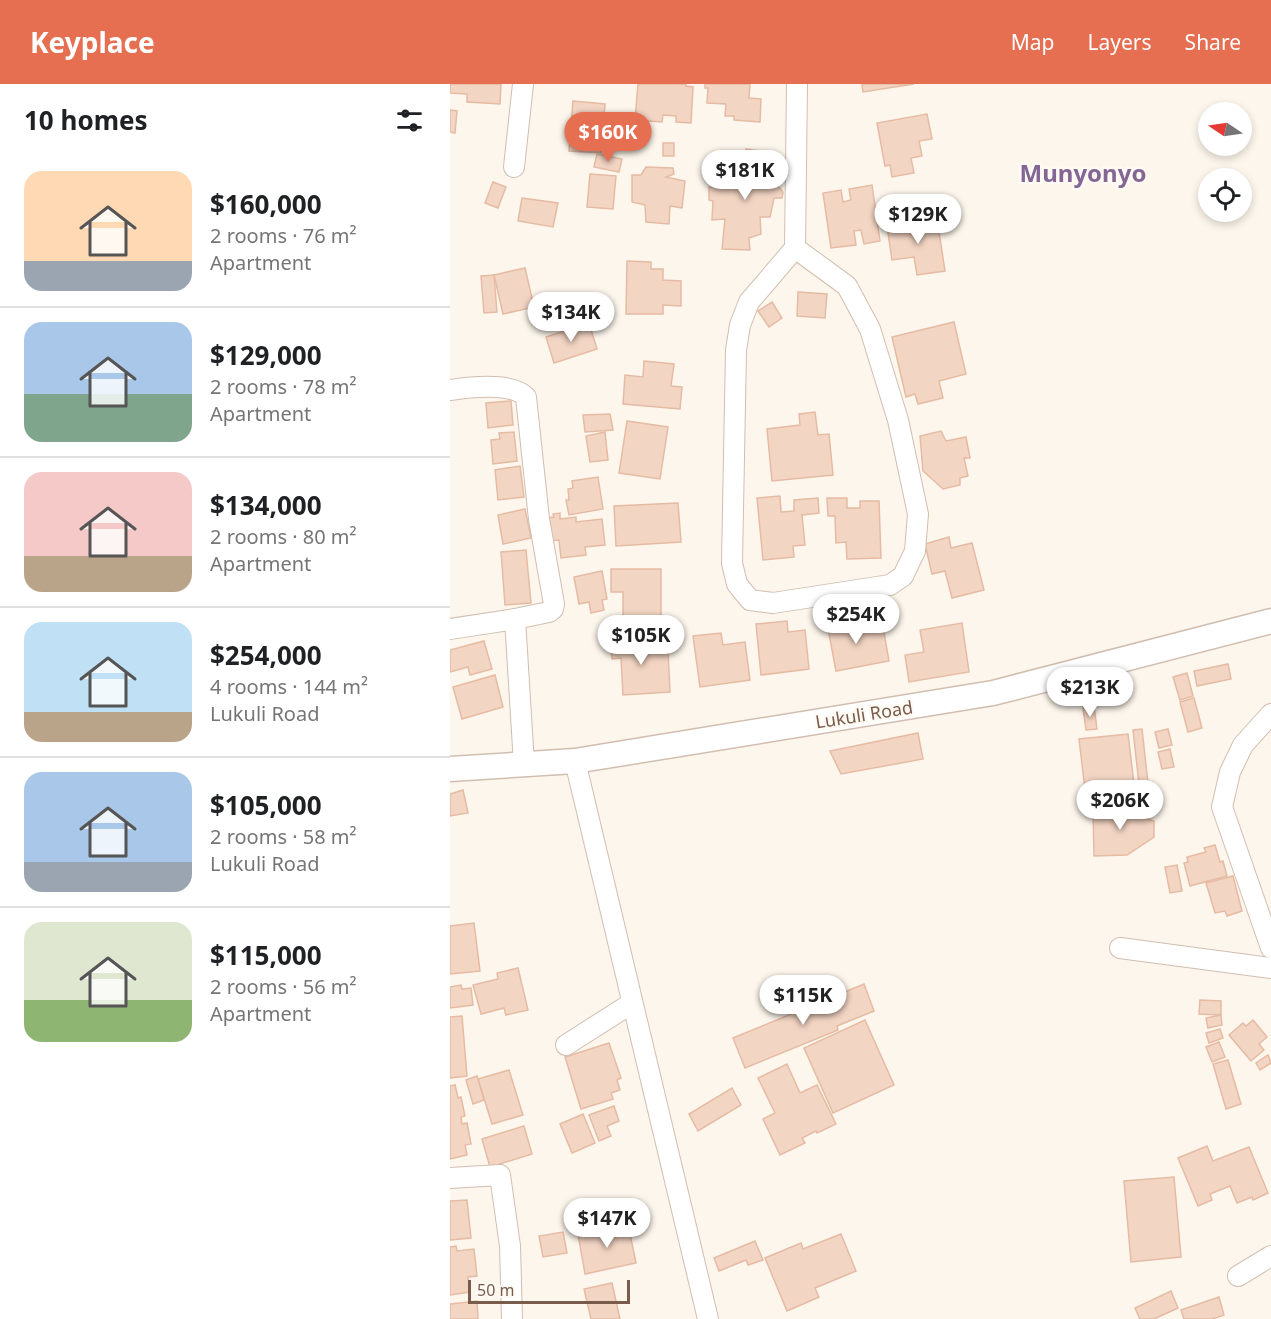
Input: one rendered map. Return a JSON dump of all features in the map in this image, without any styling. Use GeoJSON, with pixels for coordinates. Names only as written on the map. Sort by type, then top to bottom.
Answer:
{"type":"FeatureCollection","features":[{"type":"Feature","properties":{"kind":"street"},"geometry":{"type":"LineString","coordinates":[[514,167],[523,84]]}},
{"type":"Feature","properties":{"kind":"street"},"geometry":{"type":"LineString","coordinates":[[795,248],[847,286],[870,329],[898,420],[918,514],[915,551],[903,576],[890,585],[773,603],[750,600],[737,585],[732,563],[736,350],[740,325],[750,302],[795,248],[797,84]]}},
{"type":"Feature","properties":{"kind":"street"},"geometry":{"type":"LineString","coordinates":[[450,390],[509,388],[521,392],[526,397],[539,519],[554,604],[554,609],[549,612],[450,629]]}},
{"type":"Feature","properties":{"kind":"street"},"geometry":{"type":"LineString","coordinates":[[515,619],[524,764]]}},
{"type":"Feature","properties":{"kind":"street","name":"Lukuli Road"},"geometry":{"type":"LineString","coordinates":[[450,769],[574,761],[993,693],[1271,621]]}},
{"type":"Feature","properties":{"kind":"street"},"geometry":{"type":"LineString","coordinates":[[1271,714],[1243,745],[1230,772],[1222,807],[1271,948]]}},
{"type":"Feature","properties":{"kind":"street"},"geometry":{"type":"LineString","coordinates":[[574,761],[708,1319]]}},
{"type":"Feature","properties":{"kind":"street"},"geometry":{"type":"LineString","coordinates":[[1120,948],[1271,968]]}},
{"type":"Feature","properties":{"kind":"street"},"geometry":{"type":"LineString","coordinates":[[566,1045],[632,1004]]}},
{"type":"Feature","properties":{"kind":"street"},"geometry":{"type":"LineString","coordinates":[[450,1178],[500,1175],[510,1246],[512,1319]]}},
{"type":"Feature","properties":{"kind":"street"},"geometry":{"type":"LineString","coordinates":[[1238,1276],[1271,1256]]}},
{"type":"Feature","properties":{"kind":"building"},"geometry":{"type":"Polygon","coordinates":[[[450,84],[501,84],[500,104],[467,102],[467,94],[450,93],[450,84]]]}},
{"type":"Feature","properties":{"kind":"building"},"geometry":{"type":"Polygon","coordinates":[[[638,84],[686,84],[686,86],[693,87],[691,123],[676,122],[676,116],[663,115],[662,122],[635,120],[638,84]]]}},
{"type":"Feature","properties":{"kind":"building"},"geometry":{"type":"Polygon","coordinates":[[[705,84],[750,84],[749,98],[761,99],[760,122],[734,120],[734,116],[725,116],[726,104],[707,103],[708,88],[705,88],[705,84]]]}},
{"type":"Feature","properties":{"kind":"building"},"geometry":{"type":"Polygon","coordinates":[[[862,84],[914,84],[863,92],[862,84]]]}},
{"type":"Feature","properties":{"kind":"building"},"geometry":{"type":"Polygon","coordinates":[[[573,101],[605,104],[601,153],[569,151],[573,101]]]}},
{"type":"Feature","properties":{"kind":"building"},"geometry":{"type":"Polygon","coordinates":[[[450,110],[457,111],[455,133],[450,132],[450,110]]]}},
{"type":"Feature","properties":{"kind":"building"},"geometry":{"type":"Polygon","coordinates":[[[927,114],[932,139],[919,141],[922,156],[911,158],[914,173],[892,177],[890,165],[885,166],[877,123],[927,114]]]}},
{"type":"Feature","properties":{"kind":"building"},"geometry":{"type":"Polygon","coordinates":[[[663,143],[674,143],[674,156],[663,156],[663,143]]]}},
{"type":"Feature","properties":{"kind":"building"},"geometry":{"type":"Polygon","coordinates":[[[746,149],[767,152],[767,165],[776,184],[783,192],[782,198],[774,198],[770,217],[760,217],[761,234],[749,238],[750,250],[722,249],[725,219],[712,220],[713,201],[709,200],[709,187],[737,188],[736,157],[743,160],[746,149]]]}},
{"type":"Feature","properties":{"kind":"building"},"geometry":{"type":"Polygon","coordinates":[[[597,154],[622,159],[619,172],[594,167],[597,154]]]}},
{"type":"Feature","properties":{"kind":"building"},"geometry":{"type":"Polygon","coordinates":[[[646,167],[673,168],[674,174],[666,177],[685,181],[682,208],[670,206],[669,224],[646,222],[645,205],[632,202],[632,175],[641,175],[646,167]]]}},
{"type":"Feature","properties":{"kind":"building"},"geometry":{"type":"Polygon","coordinates":[[[590,174],[616,176],[613,209],[587,207],[590,174]]]}},
{"type":"Feature","properties":{"kind":"building"},"geometry":{"type":"Polygon","coordinates":[[[493,182],[506,187],[498,208],[485,203],[493,182]]]}},
{"type":"Feature","properties":{"kind":"building"},"geometry":{"type":"Polygon","coordinates":[[[872,185],[880,241],[864,244],[861,230],[854,231],[856,245],[831,248],[823,193],[841,190],[843,202],[851,200],[849,189],[872,185]]]}},
{"type":"Feature","properties":{"kind":"building"},"geometry":{"type":"Polygon","coordinates":[[[522,198],[558,203],[553,227],[518,221],[522,198]]]}},
{"type":"Feature","properties":{"kind":"building"},"geometry":{"type":"Polygon","coordinates":[[[937,219],[945,271],[917,275],[914,257],[892,260],[887,226],[937,219]]]}},
{"type":"Feature","properties":{"kind":"building"},"geometry":{"type":"Polygon","coordinates":[[[627,261],[651,262],[651,269],[663,269],[663,280],[681,281],[681,306],[663,305],[663,314],[626,314],[627,261]]]}},
{"type":"Feature","properties":{"kind":"building"},"geometry":{"type":"Polygon","coordinates":[[[525,268],[534,307],[503,314],[494,275],[525,268]]]}},
{"type":"Feature","properties":{"kind":"building"},"geometry":{"type":"Polygon","coordinates":[[[494,275],[497,312],[484,313],[481,276],[494,275]]]}},
{"type":"Feature","properties":{"kind":"building"},"geometry":{"type":"Polygon","coordinates":[[[798,292],[827,294],[825,318],[797,316],[798,292]]]}},
{"type":"Feature","properties":{"kind":"building"},"geometry":{"type":"Polygon","coordinates":[[[772,302],[782,318],[769,327],[758,311],[772,302]]]}},
{"type":"Feature","properties":{"kind":"building"},"geometry":{"type":"Polygon","coordinates":[[[954,322],[966,374],[939,381],[943,398],[918,404],[915,394],[906,397],[892,337],[954,322]]]}},
{"type":"Feature","properties":{"kind":"building"},"geometry":{"type":"Polygon","coordinates":[[[589,323],[597,349],[554,363],[546,337],[589,323]]]}},
{"type":"Feature","properties":{"kind":"building"},"geometry":{"type":"Polygon","coordinates":[[[644,361],[674,364],[671,386],[682,387],[680,409],[623,404],[625,375],[643,377],[644,361]]]}},
{"type":"Feature","properties":{"kind":"building"},"geometry":{"type":"Polygon","coordinates":[[[511,401],[513,425],[488,428],[486,403],[511,401]]]}},
{"type":"Feature","properties":{"kind":"building"},"geometry":{"type":"Polygon","coordinates":[[[815,412],[818,435],[829,434],[833,475],[772,481],[767,429],[800,425],[799,414],[815,412]]]}},
{"type":"Feature","properties":{"kind":"building"},"geometry":{"type":"Polygon","coordinates":[[[610,414],[613,430],[585,432],[583,415],[610,414]]]}},
{"type":"Feature","properties":{"kind":"building"},"geometry":{"type":"Polygon","coordinates":[[[627,421],[668,427],[660,479],[619,473],[627,421]]]}},
{"type":"Feature","properties":{"kind":"building"},"geometry":{"type":"Polygon","coordinates":[[[941,431],[946,441],[966,437],[970,458],[964,458],[968,476],[960,478],[960,485],[943,489],[923,471],[920,436],[941,431]]]}},
{"type":"Feature","properties":{"kind":"building"},"geometry":{"type":"Polygon","coordinates":[[[514,432],[517,461],[493,464],[491,440],[500,439],[499,433],[514,432]]]}},
{"type":"Feature","properties":{"kind":"building"},"geometry":{"type":"Polygon","coordinates":[[[605,432],[608,460],[590,462],[586,436],[605,432]]]}},
{"type":"Feature","properties":{"kind":"building"},"geometry":{"type":"Polygon","coordinates":[[[520,466],[524,497],[498,500],[495,470],[520,466]]]}},
{"type":"Feature","properties":{"kind":"building"},"geometry":{"type":"Polygon","coordinates":[[[598,477],[603,509],[569,515],[566,500],[569,500],[568,489],[573,488],[572,481],[598,477]]]}},
{"type":"Feature","properties":{"kind":"building"},"geometry":{"type":"Polygon","coordinates":[[[780,496],[781,512],[794,511],[794,500],[818,498],[819,513],[802,515],[805,545],[793,546],[794,557],[763,560],[757,498],[780,496]]]}},
{"type":"Feature","properties":{"kind":"building"},"geometry":{"type":"Polygon","coordinates":[[[827,498],[847,498],[847,508],[860,508],[860,501],[879,501],[881,558],[847,559],[846,542],[836,543],[835,516],[828,516],[827,498]]]}},
{"type":"Feature","properties":{"kind":"building"},"geometry":{"type":"Polygon","coordinates":[[[678,503],[681,542],[616,546],[614,506],[678,503]]]}},
{"type":"Feature","properties":{"kind":"building"},"geometry":{"type":"Polygon","coordinates":[[[525,509],[531,538],[503,544],[498,515],[525,509]]]}},
{"type":"Feature","properties":{"kind":"building"},"geometry":{"type":"Polygon","coordinates":[[[560,513],[560,519],[576,517],[576,522],[602,519],[605,545],[585,547],[586,555],[561,558],[559,540],[547,541],[545,518],[554,517],[553,514],[560,513]]]}},
{"type":"Feature","properties":{"kind":"building"},"geometry":{"type":"Polygon","coordinates":[[[949,537],[951,548],[972,543],[984,590],[952,598],[945,571],[932,574],[925,544],[949,537]]]}},
{"type":"Feature","properties":{"kind":"building"},"geometry":{"type":"Polygon","coordinates":[[[526,550],[531,603],[505,605],[501,552],[526,550]]]}},
{"type":"Feature","properties":{"kind":"building"},"geometry":{"type":"Polygon","coordinates":[[[611,569],[661,569],[661,620],[623,620],[623,592],[611,592],[611,569]]]}},
{"type":"Feature","properties":{"kind":"building"},"geometry":{"type":"Polygon","coordinates":[[[602,571],[607,599],[602,600],[604,610],[591,613],[589,602],[579,604],[574,577],[602,571]]]}},
{"type":"Feature","properties":{"kind":"building"},"geometry":{"type":"Polygon","coordinates":[[[857,617],[860,631],[883,627],[889,661],[836,671],[827,623],[857,617]]]}},
{"type":"Feature","properties":{"kind":"building"},"geometry":{"type":"Polygon","coordinates":[[[787,621],[788,632],[805,630],[809,669],[761,675],[756,624],[787,621]]]}},
{"type":"Feature","properties":{"kind":"building"},"geometry":{"type":"Polygon","coordinates":[[[962,623],[969,672],[909,682],[905,655],[924,652],[920,630],[962,623]]]}},
{"type":"Feature","properties":{"kind":"building"},"geometry":{"type":"Polygon","coordinates":[[[636,633],[636,641],[648,640],[649,652],[668,651],[670,692],[623,695],[621,658],[612,659],[610,635],[636,633]]]}},
{"type":"Feature","properties":{"kind":"building"},"geometry":{"type":"Polygon","coordinates":[[[721,633],[723,645],[745,642],[750,680],[700,687],[693,636],[721,633]]]}},
{"type":"Feature","properties":{"kind":"building"},"geometry":{"type":"Polygon","coordinates":[[[484,641],[492,669],[470,675],[468,667],[450,672],[450,650],[484,641]]]}},
{"type":"Feature","properties":{"kind":"building"},"geometry":{"type":"Polygon","coordinates":[[[1228,664],[1231,679],[1197,686],[1194,671],[1228,664]]]}},
{"type":"Feature","properties":{"kind":"building"},"geometry":{"type":"Polygon","coordinates":[[[1187,673],[1193,696],[1180,700],[1173,677],[1187,673]]]}},
{"type":"Feature","properties":{"kind":"building"},"geometry":{"type":"Polygon","coordinates":[[[495,675],[503,707],[462,719],[453,687],[495,675]]]}},
{"type":"Feature","properties":{"kind":"building"},"geometry":{"type":"Polygon","coordinates":[[[1194,698],[1202,728],[1188,732],[1180,702],[1194,698]]]}},
{"type":"Feature","properties":{"kind":"building"},"geometry":{"type":"Polygon","coordinates":[[[1094,706],[1097,729],[1086,730],[1083,708],[1094,706]]]}},
{"type":"Feature","properties":{"kind":"building"},"geometry":{"type":"Polygon","coordinates":[[[1142,729],[1148,783],[1139,784],[1133,730],[1142,729]]]}},
{"type":"Feature","properties":{"kind":"building"},"geometry":{"type":"Polygon","coordinates":[[[1168,729],[1172,745],[1159,748],[1155,732],[1168,729]]]}},
{"type":"Feature","properties":{"kind":"building"},"geometry":{"type":"Polygon","coordinates":[[[918,733],[923,759],[841,774],[830,751],[918,733]]]}},
{"type":"Feature","properties":{"kind":"building"},"geometry":{"type":"Polygon","coordinates":[[[1128,734],[1134,784],[1085,790],[1079,739],[1128,734]]]}},
{"type":"Feature","properties":{"kind":"building"},"geometry":{"type":"Polygon","coordinates":[[[1170,749],[1174,767],[1162,769],[1158,752],[1170,749]]]}},
{"type":"Feature","properties":{"kind":"building"},"geometry":{"type":"Polygon","coordinates":[[[463,790],[468,813],[450,816],[450,794],[463,790]]]}},
{"type":"Feature","properties":{"kind":"building"},"geometry":{"type":"Polygon","coordinates":[[[1122,803],[1126,812],[1154,821],[1154,837],[1127,855],[1094,856],[1093,811],[1122,803]]]}},
{"type":"Feature","properties":{"kind":"building"},"geometry":{"type":"Polygon","coordinates":[[[1215,845],[1227,876],[1190,886],[1184,863],[1188,862],[1187,857],[1206,852],[1204,848],[1215,845]]]}},
{"type":"Feature","properties":{"kind":"building"},"geometry":{"type":"Polygon","coordinates":[[[1177,865],[1182,891],[1170,893],[1165,867],[1177,865]]]}},
{"type":"Feature","properties":{"kind":"building"},"geometry":{"type":"Polygon","coordinates":[[[1233,876],[1242,911],[1227,916],[1225,911],[1215,913],[1206,883],[1233,876]]]}},
{"type":"Feature","properties":{"kind":"building"},"geometry":{"type":"Polygon","coordinates":[[[474,923],[480,971],[450,974],[450,926],[474,923]]]}},
{"type":"Feature","properties":{"kind":"building"},"geometry":{"type":"Polygon","coordinates":[[[518,968],[528,1010],[506,1015],[504,1008],[481,1014],[473,985],[498,979],[497,973],[518,968]]]}},
{"type":"Feature","properties":{"kind":"building"},"geometry":{"type":"Polygon","coordinates":[[[864,984],[874,1011],[837,1026],[838,1030],[745,1068],[733,1038],[864,984]]]}},
{"type":"Feature","properties":{"kind":"building"},"geometry":{"type":"Polygon","coordinates":[[[461,985],[462,989],[471,988],[473,1005],[450,1008],[450,987],[461,985]]]}},
{"type":"Feature","properties":{"kind":"building"},"geometry":{"type":"Polygon","coordinates":[[[1200,1000],[1221,1001],[1221,1015],[1199,1014],[1200,1000]]]}},
{"type":"Feature","properties":{"kind":"building"},"geometry":{"type":"Polygon","coordinates":[[[1221,1015],[1222,1025],[1208,1028],[1206,1018],[1221,1015]]]}},
{"type":"Feature","properties":{"kind":"building"},"geometry":{"type":"Polygon","coordinates":[[[462,1016],[467,1076],[450,1078],[450,1017],[462,1016]]]}},
{"type":"Feature","properties":{"kind":"building"},"geometry":{"type":"Polygon","coordinates":[[[865,1020],[894,1085],[833,1113],[804,1048],[865,1020]]]}},
{"type":"Feature","properties":{"kind":"building"},"geometry":{"type":"Polygon","coordinates":[[[1253,1020],[1267,1037],[1259,1044],[1264,1050],[1251,1061],[1229,1035],[1243,1023],[1246,1026],[1253,1020]]]}},
{"type":"Feature","properties":{"kind":"building"},"geometry":{"type":"Polygon","coordinates":[[[1220,1029],[1223,1038],[1209,1043],[1206,1033],[1220,1029]]]}},
{"type":"Feature","properties":{"kind":"building"},"geometry":{"type":"Polygon","coordinates":[[[1219,1042],[1225,1057],[1212,1062],[1206,1047],[1219,1042]]]}},
{"type":"Feature","properties":{"kind":"building"},"geometry":{"type":"Polygon","coordinates":[[[609,1043],[621,1078],[617,1080],[620,1090],[611,1093],[613,1099],[581,1109],[565,1057],[609,1043]]]}},
{"type":"Feature","properties":{"kind":"building"},"geometry":{"type":"Polygon","coordinates":[[[1268,1055],[1271,1063],[1260,1070],[1256,1063],[1268,1055]]]}},
{"type":"Feature","properties":{"kind":"building"},"geometry":{"type":"Polygon","coordinates":[[[1228,1060],[1241,1104],[1226,1109],[1213,1064],[1228,1060]]]}},
{"type":"Feature","properties":{"kind":"building"},"geometry":{"type":"Polygon","coordinates":[[[787,1064],[800,1093],[817,1085],[836,1124],[802,1138],[805,1143],[780,1155],[763,1119],[775,1113],[758,1078],[787,1064]]]}},
{"type":"Feature","properties":{"kind":"building"},"geometry":{"type":"Polygon","coordinates":[[[509,1070],[523,1115],[492,1124],[478,1079],[509,1070]]]}},
{"type":"Feature","properties":{"kind":"building"},"geometry":{"type":"Polygon","coordinates":[[[477,1076],[484,1100],[473,1104],[466,1080],[477,1076]]]}},
{"type":"Feature","properties":{"kind":"building"},"geometry":{"type":"Polygon","coordinates":[[[455,1085],[458,1098],[461,1097],[465,1116],[461,1117],[462,1124],[467,1123],[471,1144],[465,1145],[467,1155],[450,1159],[450,1086],[455,1085]]]}},
{"type":"Feature","properties":{"kind":"building"},"geometry":{"type":"Polygon","coordinates":[[[732,1088],[741,1105],[698,1131],[689,1114],[732,1088]]]}},
{"type":"Feature","properties":{"kind":"building"},"geometry":{"type":"Polygon","coordinates":[[[614,1106],[619,1121],[607,1126],[611,1136],[599,1141],[589,1115],[614,1106]]]}},
{"type":"Feature","properties":{"kind":"building"},"geometry":{"type":"Polygon","coordinates":[[[583,1114],[595,1143],[572,1153],[560,1124],[583,1114]]]}},
{"type":"Feature","properties":{"kind":"building"},"geometry":{"type":"Polygon","coordinates":[[[524,1126],[532,1154],[490,1167],[482,1139],[524,1126]]]}},
{"type":"Feature","properties":{"kind":"building"},"geometry":{"type":"Polygon","coordinates":[[[1207,1146],[1213,1161],[1249,1147],[1268,1193],[1253,1200],[1252,1197],[1237,1203],[1230,1186],[1210,1194],[1212,1200],[1198,1206],[1178,1158],[1207,1146]]]}},
{"type":"Feature","properties":{"kind":"building"},"geometry":{"type":"Polygon","coordinates":[[[1174,1177],[1181,1257],[1131,1262],[1124,1181],[1174,1177]]]}},
{"type":"Feature","properties":{"kind":"building"},"geometry":{"type":"Polygon","coordinates":[[[467,1200],[471,1238],[450,1240],[450,1201],[467,1200]]]}},
{"type":"Feature","properties":{"kind":"building"},"geometry":{"type":"Polygon","coordinates":[[[628,1224],[636,1263],[585,1274],[578,1234],[628,1224]]]}},
{"type":"Feature","properties":{"kind":"building"},"geometry":{"type":"Polygon","coordinates":[[[563,1232],[567,1253],[543,1257],[539,1236],[563,1232]]]}},
{"type":"Feature","properties":{"kind":"building"},"geometry":{"type":"Polygon","coordinates":[[[841,1234],[856,1271],[815,1288],[819,1297],[787,1311],[765,1258],[801,1243],[803,1249],[841,1234]]]}},
{"type":"Feature","properties":{"kind":"building"},"geometry":{"type":"Polygon","coordinates":[[[755,1241],[763,1260],[748,1265],[746,1260],[719,1271],[714,1258],[755,1241]]]}},
{"type":"Feature","properties":{"kind":"building"},"geometry":{"type":"Polygon","coordinates":[[[456,1246],[457,1251],[474,1249],[477,1276],[468,1277],[470,1292],[450,1295],[450,1247],[456,1246]]]}},
{"type":"Feature","properties":{"kind":"building"},"geometry":{"type":"Polygon","coordinates":[[[612,1283],[620,1319],[591,1319],[584,1289],[612,1283]]]}},
{"type":"Feature","properties":{"kind":"building"},"geometry":{"type":"Polygon","coordinates":[[[1171,1291],[1178,1308],[1154,1319],[1140,1319],[1135,1308],[1171,1291]]]}},
{"type":"Feature","properties":{"kind":"building"},"geometry":{"type":"Polygon","coordinates":[[[1219,1297],[1224,1315],[1212,1319],[1184,1319],[1181,1310],[1219,1297]]]}},
{"type":"Feature","properties":{"kind":"building"},"geometry":{"type":"Polygon","coordinates":[[[477,1301],[478,1319],[450,1319],[450,1304],[477,1301]]]}},
{"type":"Feature","properties":{"kind":"district","name":"Munyonyo"},"geometry":{"type":"Point","coordinates":[1083,172]}}]}
